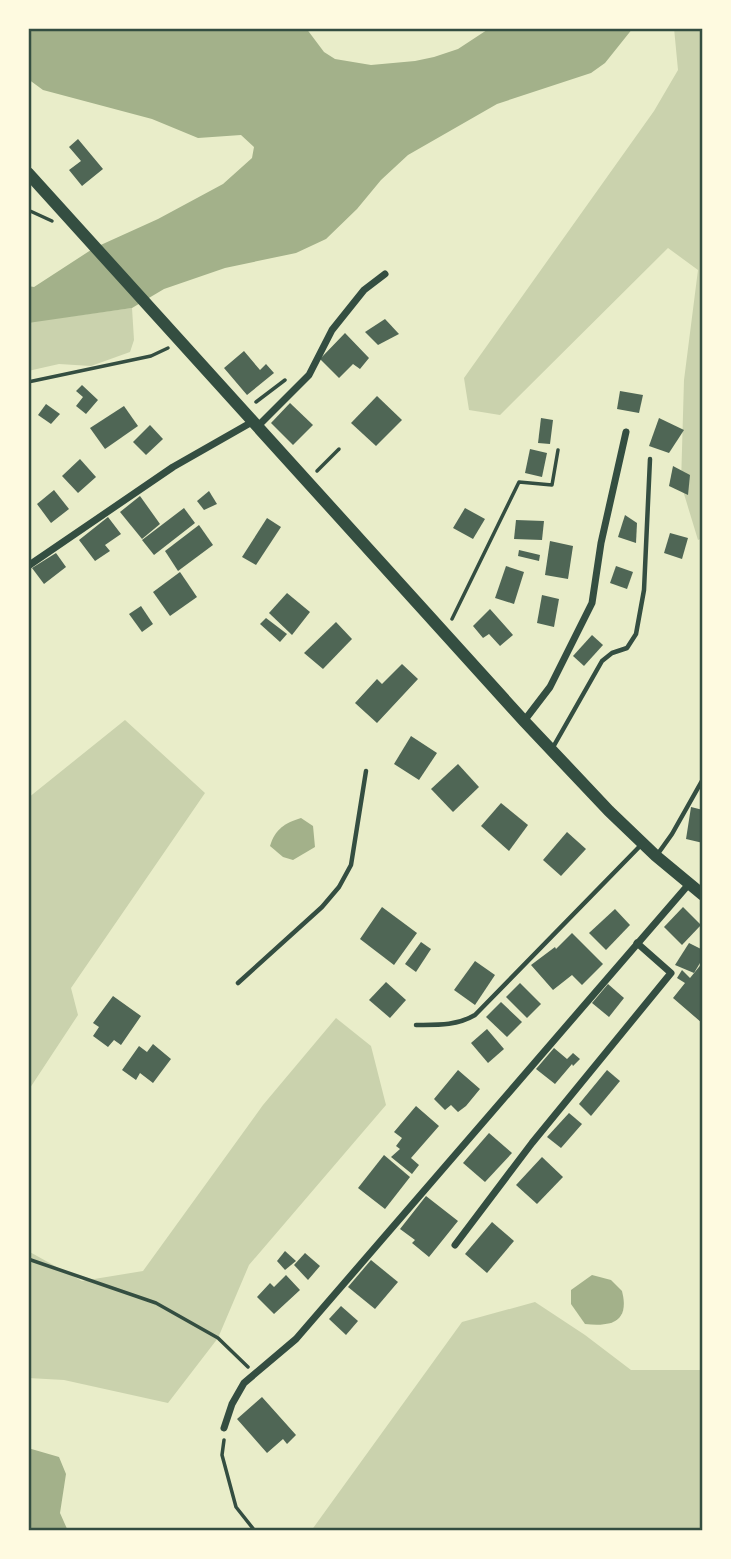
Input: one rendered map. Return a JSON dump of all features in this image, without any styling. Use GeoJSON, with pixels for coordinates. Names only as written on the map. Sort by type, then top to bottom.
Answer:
{"type":"FeatureCollection","features":[{"type":"Feature","properties":{"kind":"main road"},"geometry":{"type":"LineString","coordinates":[[28,173],[551,750],[656,856],[703,895]]}},
{"type":"Feature","properties":{"kind":"street"},"geometry":{"type":"LineString","coordinates":[[28,566],[173,467],[255,424],[309,375],[332,330],[364,290],[385,274]]}},
{"type":"Feature","properties":{"kind":"street"},"geometry":{"type":"LineString","coordinates":[[524,721],[551,687],[592,603],[601,543],[626,432]]}},
{"type":"Feature","properties":{"kind":"street"},"geometry":{"type":"LineString","coordinates":[[225,1428],[237,1393],[254,1373],[296,1339],[689,884]]}},
{"type":"Feature","properties":{"kind":"street"},"geometry":{"type":"LineString","coordinates":[[455,1245],[532,1143],[671,973],[637,943]]}},
{"type":"Feature","properties":{"kind":"lane"},"geometry":{"type":"LineString","coordinates":[[551,750],[602,661],[612,653],[627,648],[636,634],[644,590],[650,459]]}},
{"type":"Feature","properties":{"kind":"lane"},"geometry":{"type":"LineString","coordinates":[[239,983],[322,907],[339,887],[351,865],[366,771]]}},
{"type":"Feature","properties":{"kind":"lane"},"geometry":{"type":"LineString","coordinates":[[656,856],[672,834],[703,779]]}},
{"type":"Feature","properties":{"kind":"lane"},"geometry":{"type":"LineString","coordinates":[[416,1026],[462,1023],[475,1015],[643,843]]}},
{"type":"Feature","properties":{"kind":"path"},"geometry":{"type":"LineString","coordinates":[[28,382],[151,356],[181,342]]}},
{"type":"Feature","properties":{"kind":"path"},"geometry":{"type":"LineString","coordinates":[[256,402],[287,379]]}},
{"type":"Feature","properties":{"kind":"path"},"geometry":{"type":"LineString","coordinates":[[317,471],[339,449]]}},
{"type":"Feature","properties":{"kind":"path"},"geometry":{"type":"LineString","coordinates":[[452,619],[519,482],[552,485],[558,450]]}},
{"type":"Feature","properties":{"kind":"path"},"geometry":{"type":"LineString","coordinates":[[28,1259],[156,1303],[218,1338],[254,1373]]}},
{"type":"Feature","properties":{"kind":"path"},"geometry":{"type":"LineString","coordinates":[[225,1428],[222,1455],[236,1507],[255,1531]]}},
{"type":"Feature","properties":{"kind":"shaded area"},"geometry":{"type":"Polygon","coordinates":[[[28,28],[306,28],[324,52],[335,59],[371,65],[434,57],[458,49],[490,28],[633,28],[605,63],[591,73],[497,104],[408,155],[326,239],[296,253],[225,268],[164,289],[132,308],[28,323],[28,286],[34,287],[94,248],[158,219],[223,184],[252,158],[254,147],[241,135],[198,138],[152,119],[43,90],[28,79],[28,28]]]}},
{"type":"Feature","properties":{"kind":"shaded area"},"geometry":{"type":"Polygon","coordinates":[[[674,28],[703,28],[703,538],[698,540],[681,484],[684,380],[698,270],[668,248],[500,415],[469,410],[464,378],[654,111],[678,70],[674,28]]]}},
{"type":"Feature","properties":{"kind":"shaded area"},"geometry":{"type":"Polygon","coordinates":[[[132,308],[134,340],[130,352],[91,366],[59,364],[28,371],[28,322],[132,308]]]}},
{"type":"Feature","properties":{"kind":"shaded area"},"geometry":{"type":"Polygon","coordinates":[[[125,720],[205,793],[71,988],[78,1015],[28,1091],[28,798],[125,720]]]}},
{"type":"Feature","properties":{"kind":"shaded area"},"geometry":{"type":"Polygon","coordinates":[[[301,818],[313,826],[315,847],[293,860],[283,857],[270,846],[272,840],[281,828],[301,818]]]}},
{"type":"Feature","properties":{"kind":"shaded area"},"geometry":{"type":"Polygon","coordinates":[[[336,1018],[371,1046],[386,1105],[249,1265],[218,1338],[168,1403],[64,1380],[28,1378],[28,1251],[82,1281],[143,1271],[263,1105],[336,1018]]]}},
{"type":"Feature","properties":{"kind":"shaded area"},"geometry":{"type":"Polygon","coordinates":[[[592,1275],[611,1280],[622,1291],[624,1301],[621,1316],[610,1323],[585,1324],[571,1304],[571,1290],[592,1275]]]}},
{"type":"Feature","properties":{"kind":"shaded area"},"geometry":{"type":"Polygon","coordinates":[[[535,1302],[631,1370],[703,1370],[703,1531],[311,1531],[462,1322],[535,1302]]]}},
{"type":"Feature","properties":{"kind":"shaded area"},"geometry":{"type":"Polygon","coordinates":[[[28,1448],[59,1457],[66,1474],[60,1513],[68,1531],[28,1531],[28,1448]]]}},
{"type":"Feature","properties":{"kind":"building"},"geometry":{"type":"Polygon","coordinates":[[[78,139],[103,169],[82,186],[69,170],[81,161],[69,147],[78,139]]]}},
{"type":"Feature","properties":{"kind":"building"},"geometry":{"type":"Polygon","coordinates":[[[385,319],[399,334],[378,345],[365,332],[385,319]]]}},
{"type":"Feature","properties":{"kind":"building"},"geometry":{"type":"Polygon","coordinates":[[[345,333],[369,358],[360,369],[353,364],[339,378],[320,359],[345,333]]]}},
{"type":"Feature","properties":{"kind":"building"},"geometry":{"type":"Polygon","coordinates":[[[244,351],[260,370],[266,364],[274,373],[247,395],[224,368],[244,351]]]}},
{"type":"Feature","properties":{"kind":"building"},"geometry":{"type":"Polygon","coordinates":[[[82,385],[98,400],[86,414],[76,406],[83,397],[76,391],[82,385]]]}},
{"type":"Feature","properties":{"kind":"building"},"geometry":{"type":"Polygon","coordinates":[[[620,391],[643,395],[639,413],[617,409],[620,391]]]}},
{"type":"Feature","properties":{"kind":"building"},"geometry":{"type":"Polygon","coordinates":[[[377,396],[402,420],[376,446],[351,423],[377,396]]]}},
{"type":"Feature","properties":{"kind":"building"},"geometry":{"type":"Polygon","coordinates":[[[290,403],[313,425],[293,445],[271,423],[290,403]]]}},
{"type":"Feature","properties":{"kind":"building"},"geometry":{"type":"Polygon","coordinates":[[[46,404],[60,414],[51,424],[38,415],[46,404]]]}},
{"type":"Feature","properties":{"kind":"building"},"geometry":{"type":"Polygon","coordinates":[[[124,406],[138,426],[105,449],[90,428],[124,406]]]}},
{"type":"Feature","properties":{"kind":"building"},"geometry":{"type":"Polygon","coordinates":[[[541,418],[553,420],[550,444],[538,443],[541,418]]]}},
{"type":"Feature","properties":{"kind":"building"},"geometry":{"type":"Polygon","coordinates":[[[659,418],[684,430],[669,453],[649,446],[659,418]]]}},
{"type":"Feature","properties":{"kind":"building"},"geometry":{"type":"Polygon","coordinates":[[[150,425],[163,439],[146,455],[133,442],[150,425]]]}},
{"type":"Feature","properties":{"kind":"building"},"geometry":{"type":"Polygon","coordinates":[[[530,449],[547,453],[542,477],[525,473],[530,449]]]}},
{"type":"Feature","properties":{"kind":"building"},"geometry":{"type":"Polygon","coordinates":[[[80,459],[96,477],[78,493],[62,476],[80,459]]]}},
{"type":"Feature","properties":{"kind":"building"},"geometry":{"type":"Polygon","coordinates":[[[673,466],[690,475],[688,495],[669,486],[673,466]]]}},
{"type":"Feature","properties":{"kind":"building"},"geometry":{"type":"Polygon","coordinates":[[[54,490],[69,509],[51,523],[37,504],[54,490]]]}},
{"type":"Feature","properties":{"kind":"building"},"geometry":{"type":"Polygon","coordinates":[[[209,491],[217,504],[204,510],[197,501],[209,491]]]}},
{"type":"Feature","properties":{"kind":"building"},"geometry":{"type":"Polygon","coordinates":[[[140,496],[160,524],[142,539],[120,512],[140,496]]]}},
{"type":"Feature","properties":{"kind":"building"},"geometry":{"type":"Polygon","coordinates":[[[184,508],[195,523],[154,555],[142,540],[184,508]]]}},
{"type":"Feature","properties":{"kind":"building"},"geometry":{"type":"Polygon","coordinates":[[[465,508],[485,519],[473,539],[453,528],[465,508]]]}},
{"type":"Feature","properties":{"kind":"building"},"geometry":{"type":"Polygon","coordinates":[[[625,515],[637,523],[636,543],[618,537],[625,515]]]}},
{"type":"Feature","properties":{"kind":"building"},"geometry":{"type":"Polygon","coordinates":[[[108,517],[121,534],[105,545],[110,551],[95,561],[79,540],[108,517]]]}},
{"type":"Feature","properties":{"kind":"building"},"geometry":{"type":"Polygon","coordinates":[[[267,518],[281,527],[256,565],[242,557],[267,518]]]}},
{"type":"Feature","properties":{"kind":"building"},"geometry":{"type":"Polygon","coordinates":[[[516,520],[544,521],[542,540],[514,539],[516,520]]]}},
{"type":"Feature","properties":{"kind":"building"},"geometry":{"type":"Polygon","coordinates":[[[199,525],[213,545],[178,571],[165,551],[199,525]]]}},
{"type":"Feature","properties":{"kind":"building"},"geometry":{"type":"Polygon","coordinates":[[[670,533],[688,538],[682,559],[664,553],[670,533]]]}},
{"type":"Feature","properties":{"kind":"building"},"geometry":{"type":"Polygon","coordinates":[[[550,541],[573,546],[568,579],[545,575],[550,541]]]}},
{"type":"Feature","properties":{"kind":"building"},"geometry":{"type":"Polygon","coordinates":[[[519,550],[540,555],[539,561],[518,556],[519,550]]]}},
{"type":"Feature","properties":{"kind":"building"},"geometry":{"type":"Polygon","coordinates":[[[56,553],[66,567],[44,584],[32,568],[56,553]]]}},
{"type":"Feature","properties":{"kind":"building"},"geometry":{"type":"Polygon","coordinates":[[[506,566],[524,572],[514,604],[495,598],[506,566]]]}},
{"type":"Feature","properties":{"kind":"building"},"geometry":{"type":"Polygon","coordinates":[[[616,566],[633,572],[627,589],[610,583],[616,566]]]}},
{"type":"Feature","properties":{"kind":"building"},"geometry":{"type":"Polygon","coordinates":[[[180,572],[197,597],[170,616],[153,592],[180,572]]]}},
{"type":"Feature","properties":{"kind":"building"},"geometry":{"type":"Polygon","coordinates":[[[287,593],[310,612],[292,635],[269,613],[287,593]]]}},
{"type":"Feature","properties":{"kind":"building"},"geometry":{"type":"Polygon","coordinates":[[[542,595],[559,599],[554,627],[537,623],[542,595]]]}},
{"type":"Feature","properties":{"kind":"building"},"geometry":{"type":"Polygon","coordinates":[[[141,606],[153,624],[142,632],[129,614],[141,606]]]}},
{"type":"Feature","properties":{"kind":"building"},"geometry":{"type":"Polygon","coordinates":[[[490,609],[513,635],[500,646],[489,634],[483,638],[473,626],[490,609]]]}},
{"type":"Feature","properties":{"kind":"building"},"geometry":{"type":"Polygon","coordinates":[[[266,618],[287,634],[280,642],[260,624],[266,618]]]}},
{"type":"Feature","properties":{"kind":"building"},"geometry":{"type":"Polygon","coordinates":[[[336,622],[352,639],[323,669],[304,653],[336,622]]]}},
{"type":"Feature","properties":{"kind":"building"},"geometry":{"type":"Polygon","coordinates":[[[592,635],[603,645],[584,666],[573,656],[592,635]]]}},
{"type":"Feature","properties":{"kind":"building"},"geometry":{"type":"Polygon","coordinates":[[[402,664],[418,679],[377,723],[355,703],[377,679],[382,684],[402,664]]]}},
{"type":"Feature","properties":{"kind":"building"},"geometry":{"type":"Polygon","coordinates":[[[411,736],[437,753],[419,780],[394,764],[411,736]]]}},
{"type":"Feature","properties":{"kind":"building"},"geometry":{"type":"Polygon","coordinates":[[[458,764],[479,787],[453,812],[431,789],[458,764]]]}},
{"type":"Feature","properties":{"kind":"building"},"geometry":{"type":"Polygon","coordinates":[[[501,803],[528,825],[509,851],[481,826],[501,803]]]}},
{"type":"Feature","properties":{"kind":"building"},"geometry":{"type":"Polygon","coordinates":[[[691,807],[703,810],[703,843],[686,839],[691,807]]]}},
{"type":"Feature","properties":{"kind":"building"},"geometry":{"type":"Polygon","coordinates":[[[567,832],[586,849],[561,876],[543,860],[567,832]]]}},
{"type":"Feature","properties":{"kind":"building"},"geometry":{"type":"Polygon","coordinates":[[[382,907],[417,933],[394,965],[360,939],[382,907]]]}},
{"type":"Feature","properties":{"kind":"building"},"geometry":{"type":"Polygon","coordinates":[[[683,907],[701,925],[682,945],[664,927],[683,907]]]}},
{"type":"Feature","properties":{"kind":"building"},"geometry":{"type":"Polygon","coordinates":[[[615,909],[630,925],[606,950],[589,933],[615,909]]]}},
{"type":"Feature","properties":{"kind":"building"},"geometry":{"type":"Polygon","coordinates":[[[572,933],[603,964],[582,985],[572,975],[553,990],[531,965],[555,947],[556,949],[572,933]]]}},
{"type":"Feature","properties":{"kind":"building"},"geometry":{"type":"Polygon","coordinates":[[[421,942],[431,949],[416,972],[405,964],[421,942]]]}},
{"type":"Feature","properties":{"kind":"building"},"geometry":{"type":"Polygon","coordinates":[[[689,943],[703,950],[703,958],[694,973],[675,965],[689,943]]]}},
{"type":"Feature","properties":{"kind":"building"},"geometry":{"type":"Polygon","coordinates":[[[475,961],[495,975],[475,1005],[454,990],[475,961]]]}},
{"type":"Feature","properties":{"kind":"building"},"geometry":{"type":"Polygon","coordinates":[[[703,962],[702,1023],[673,998],[685,983],[677,978],[682,970],[690,978],[703,962]]]}},
{"type":"Feature","properties":{"kind":"building"},"geometry":{"type":"Polygon","coordinates":[[[386,982],[406,1000],[390,1018],[369,1000],[386,982]]]}},
{"type":"Feature","properties":{"kind":"building"},"geometry":{"type":"Polygon","coordinates":[[[520,983],[541,1004],[527,1018],[506,997],[520,983]]]}},
{"type":"Feature","properties":{"kind":"building"},"geometry":{"type":"Polygon","coordinates":[[[608,984],[624,998],[609,1017],[592,1003],[608,984]]]}},
{"type":"Feature","properties":{"kind":"building"},"geometry":{"type":"Polygon","coordinates":[[[113,996],[141,1016],[121,1045],[114,1040],[108,1047],[93,1036],[99,1027],[93,1023],[113,996]]]}},
{"type":"Feature","properties":{"kind":"building"},"geometry":{"type":"Polygon","coordinates":[[[501,1002],[522,1022],[507,1037],[486,1017],[501,1002]]]}},
{"type":"Feature","properties":{"kind":"building"},"geometry":{"type":"Polygon","coordinates":[[[487,1029],[504,1049],[488,1063],[471,1043],[487,1029]]]}},
{"type":"Feature","properties":{"kind":"building"},"geometry":{"type":"Polygon","coordinates":[[[153,1044],[171,1059],[153,1083],[140,1073],[136,1080],[122,1070],[139,1046],[147,1052],[153,1044]]]}},
{"type":"Feature","properties":{"kind":"building"},"geometry":{"type":"Polygon","coordinates":[[[554,1048],[567,1059],[573,1053],[580,1059],[573,1066],[572,1064],[555,1084],[536,1069],[554,1048]]]}},
{"type":"Feature","properties":{"kind":"building"},"geometry":{"type":"Polygon","coordinates":[[[458,1070],[480,1089],[458,1112],[451,1105],[445,1110],[434,1099],[458,1070]]]}},
{"type":"Feature","properties":{"kind":"building"},"geometry":{"type":"Polygon","coordinates":[[[607,1070],[620,1081],[591,1116],[579,1104],[607,1070]]]}},
{"type":"Feature","properties":{"kind":"building"},"geometry":{"type":"Polygon","coordinates":[[[416,1106],[439,1126],[411,1158],[419,1165],[412,1174],[391,1157],[400,1149],[396,1146],[402,1138],[394,1132],[416,1106]]]}},
{"type":"Feature","properties":{"kind":"building"},"geometry":{"type":"Polygon","coordinates":[[[569,1113],[582,1124],[561,1148],[547,1137],[569,1113]]]}},
{"type":"Feature","properties":{"kind":"building"},"geometry":{"type":"Polygon","coordinates":[[[489,1133],[512,1153],[485,1182],[463,1163],[489,1133]]]}},
{"type":"Feature","properties":{"kind":"building"},"geometry":{"type":"Polygon","coordinates":[[[384,1155],[410,1177],[385,1209],[358,1188],[384,1155]]]}},
{"type":"Feature","properties":{"kind":"building"},"geometry":{"type":"Polygon","coordinates":[[[542,1157],[563,1177],[537,1204],[516,1185],[542,1157]]]}},
{"type":"Feature","properties":{"kind":"building"},"geometry":{"type":"Polygon","coordinates":[[[426,1196],[458,1221],[429,1257],[412,1243],[415,1240],[400,1229],[426,1196]]]}},
{"type":"Feature","properties":{"kind":"building"},"geometry":{"type":"Polygon","coordinates":[[[492,1222],[514,1241],[487,1273],[465,1254],[492,1222]]]}},
{"type":"Feature","properties":{"kind":"building"},"geometry":{"type":"Polygon","coordinates":[[[285,1251],[296,1261],[285,1270],[277,1261],[285,1251]]]}},
{"type":"Feature","properties":{"kind":"building"},"geometry":{"type":"Polygon","coordinates":[[[305,1253],[320,1266],[308,1280],[294,1265],[305,1253]]]}},
{"type":"Feature","properties":{"kind":"building"},"geometry":{"type":"Polygon","coordinates":[[[371,1260],[398,1282],[375,1309],[348,1287],[371,1260]]]}},
{"type":"Feature","properties":{"kind":"building"},"geometry":{"type":"Polygon","coordinates":[[[286,1275],[300,1290],[274,1314],[257,1297],[270,1283],[274,1287],[286,1275]]]}},
{"type":"Feature","properties":{"kind":"building"},"geometry":{"type":"Polygon","coordinates":[[[341,1306],[358,1321],[346,1335],[329,1319],[341,1306]]]}},
{"type":"Feature","properties":{"kind":"building"},"geometry":{"type":"Polygon","coordinates":[[[262,1397],[296,1435],[287,1444],[283,1439],[267,1453],[237,1419],[262,1397]]]}}]}
